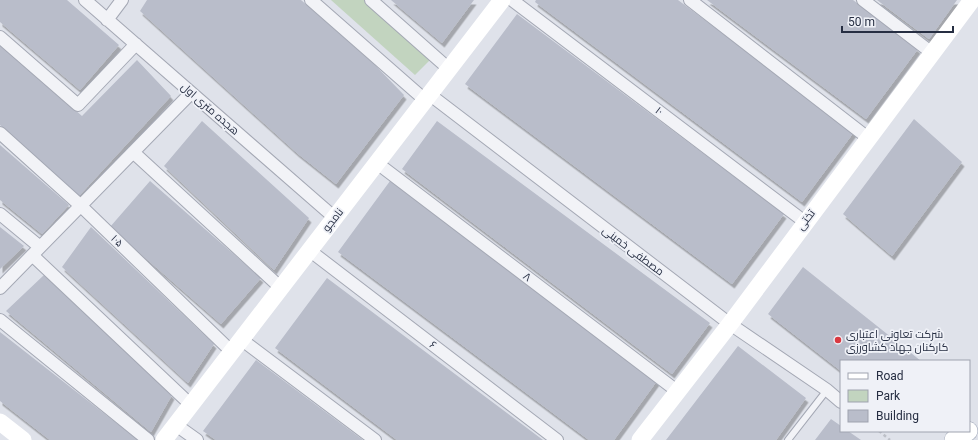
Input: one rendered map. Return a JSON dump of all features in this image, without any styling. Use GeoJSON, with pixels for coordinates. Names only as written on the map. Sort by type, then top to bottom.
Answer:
{"type":"FeatureCollection","features":[{"type":"Feature","properties":{"kind":"main road"},"geometry":{"type":"LineString","coordinates":[[954,440],[966,432]]}},
{"type":"Feature","properties":{"kind":"street","name":"هجده متری اول"},"geometry":{"type":"LineString","coordinates":[[85,0],[335,218]]}},
{"type":"Feature","properties":{"kind":"street"},"geometry":{"type":"LineString","coordinates":[[107,20],[122,0]]}},
{"type":"Feature","properties":{"kind":"street","name":"مصطفی خمینی"},"geometry":{"type":"LineString","coordinates":[[311,0],[427,97],[730,324],[827,390],[840,401]]}},
{"type":"Feature","properties":{"kind":"street"},"geometry":{"type":"LineString","coordinates":[[371,0],[449,69]]}},
{"type":"Feature","properties":{"kind":"street"},"geometry":{"type":"LineString","coordinates":[[690,0],[868,138]]}},
{"type":"Feature","properties":{"kind":"street"},"geometry":{"type":"LineString","coordinates":[[863,0],[932,53]]}},
{"type":"Feature","properties":{"kind":"street","name":"تختی"},"geometry":{"type":"LineString","coordinates":[[641,440],[677,391],[730,324],[972,0]]}},
{"type":"Feature","properties":{"kind":"street","name":"نامجو"},"geometry":{"type":"LineString","coordinates":[[164,440],[427,97],[503,1]]}},
{"type":"Feature","properties":{"kind":"street","name":"۱۰"},"geometry":{"type":"LineString","coordinates":[[503,1],[805,222]]}},
{"type":"Feature","properties":{"kind":"street"},"geometry":{"type":"LineString","coordinates":[[0,37],[78,105],[136,44]]}},
{"type":"Feature","properties":{"kind":"street"},"geometry":{"type":"LineString","coordinates":[[0,288],[191,93]]}},
{"type":"Feature","properties":{"kind":"street","name":"۱۰۵"},"geometry":{"type":"LineString","coordinates":[[0,133],[237,346],[375,440]]}},
{"type":"Feature","properties":{"kind":"street"},"geometry":{"type":"LineString","coordinates":[[133,152],[281,288]]}},
{"type":"Feature","properties":{"kind":"street","name":"۸"},"geometry":{"type":"LineString","coordinates":[[377,163],[677,391]]}},
{"type":"Feature","properties":{"kind":"street"},"geometry":{"type":"LineString","coordinates":[[0,214],[191,405]]}},
{"type":"Feature","properties":{"kind":"street","name":"۶"},"geometry":{"type":"LineString","coordinates":[[309,250],[557,440]]}},
{"type":"Feature","properties":{"kind":"street"},"geometry":{"type":"LineString","coordinates":[[0,320],[148,440]]}},
{"type":"Feature","properties":{"kind":"street"},"geometry":{"type":"LineString","coordinates":[[0,422],[23,440]]}},
{"type":"Feature","properties":{"kind":"street"},"geometry":{"type":"LineString","coordinates":[[176,425],[196,440]]}},
{"type":"Feature","properties":{"kind":"lane"},"geometry":{"type":"LineString","coordinates":[[788,440],[827,390]]}},
{"type":"Feature","properties":{"kind":"path"},"geometry":{"type":"LineString","coordinates":[[879,432],[890,440]]}},
{"type":"Feature","properties":{"kind":"green space"},"geometry":{"type":"Polygon","coordinates":[[[331,0],[364,0],[431,59],[415,75],[331,0]]]}},
{"type":"Feature","properties":{"kind":"building"},"geometry":{"type":"Polygon","coordinates":[[[0,0],[67,0],[119,45],[80,90],[0,22],[0,0]]]}},
{"type":"Feature","properties":{"kind":"building"},"geometry":{"type":"Polygon","coordinates":[[[147,0],[301,0],[373,63],[404,95],[336,184],[297,153],[140,11],[147,0]]]}},
{"type":"Feature","properties":{"kind":"building"},"geometry":{"type":"Polygon","coordinates":[[[391,0],[474,0],[442,43],[391,0]]]}},
{"type":"Feature","properties":{"kind":"building"},"geometry":{"type":"Polygon","coordinates":[[[536,0],[678,0],[854,132],[802,202],[535,2],[536,0]]]}},
{"type":"Feature","properties":{"kind":"building"},"geometry":{"type":"Polygon","coordinates":[[[707,0],[853,0],[918,49],[866,119],[707,0]]]}},
{"type":"Feature","properties":{"kind":"building"},"geometry":{"type":"Polygon","coordinates":[[[877,0],[957,0],[929,39],[877,0]]]}},
{"type":"Feature","properties":{"kind":"building"},"geometry":{"type":"Polygon","coordinates":[[[517,14],[784,214],[732,284],[465,84],[517,14]]]}},
{"type":"Feature","properties":{"kind":"building"},"geometry":{"type":"Polygon","coordinates":[[[0,44],[82,116],[137,60],[171,96],[78,197],[0,125],[0,44]]]}},
{"type":"Feature","properties":{"kind":"building"},"geometry":{"type":"Polygon","coordinates":[[[914,119],[962,162],[892,256],[843,214],[914,119]]]}},
{"type":"Feature","properties":{"kind":"building"},"geometry":{"type":"Polygon","coordinates":[[[202,121],[309,218],[274,270],[164,166],[202,121]]]}},
{"type":"Feature","properties":{"kind":"building"},"geometry":{"type":"Polygon","coordinates":[[[437,121],[710,323],[672,374],[402,169],[437,121]]]}},
{"type":"Feature","properties":{"kind":"building"},"geometry":{"type":"Polygon","coordinates":[[[0,145],[69,205],[42,234],[0,200],[0,145]]]}},
{"type":"Feature","properties":{"kind":"building"},"geometry":{"type":"Polygon","coordinates":[[[150,181],[261,278],[221,324],[110,227],[150,181]]]}},
{"type":"Feature","properties":{"kind":"building"},"geometry":{"type":"Polygon","coordinates":[[[390,181],[657,381],[614,440],[589,440],[338,252],[390,181]]]}},
{"type":"Feature","properties":{"kind":"building"},"geometry":{"type":"Polygon","coordinates":[[[0,227],[24,246],[0,269],[0,227]]]}},
{"type":"Feature","properties":{"kind":"building"},"geometry":{"type":"Polygon","coordinates":[[[91,227],[214,344],[188,383],[62,267],[91,227]]]}},
{"type":"Feature","properties":{"kind":"building"},"geometry":{"type":"Polygon","coordinates":[[[803,267],[920,360],[840,360],[840,370],[768,314],[803,267]]]}},
{"type":"Feature","properties":{"kind":"building"},"geometry":{"type":"Polygon","coordinates":[[[44,275],[172,395],[151,432],[6,311],[44,275]]]}},
{"type":"Feature","properties":{"kind":"building"},"geometry":{"type":"Polygon","coordinates":[[[327,278],[543,440],[397,440],[275,348],[327,278]]]}},
{"type":"Feature","properties":{"kind":"building"},"geometry":{"type":"Polygon","coordinates":[[[0,332],[138,440],[50,440],[0,401],[0,332]]]}},
{"type":"Feature","properties":{"kind":"building"},"geometry":{"type":"Polygon","coordinates":[[[738,346],[806,398],[776,440],[666,440],[738,346]]]}},
{"type":"Feature","properties":{"kind":"building"},"geometry":{"type":"Polygon","coordinates":[[[256,360],[363,440],[216,440],[203,431],[256,360]]]}},
{"type":"Feature","properties":{"kind":"building"},"geometry":{"type":"Polygon","coordinates":[[[831,419],[840,425],[840,432],[849,432],[861,440],[815,440],[831,419]]]}},
{"type":"Feature","properties":{"kind":"place","name":"شرکت تعاونی اعتباری کارکنان جهاد کشاورزی"},"geometry":{"type":"Point","coordinates":[838,340]}}]}
